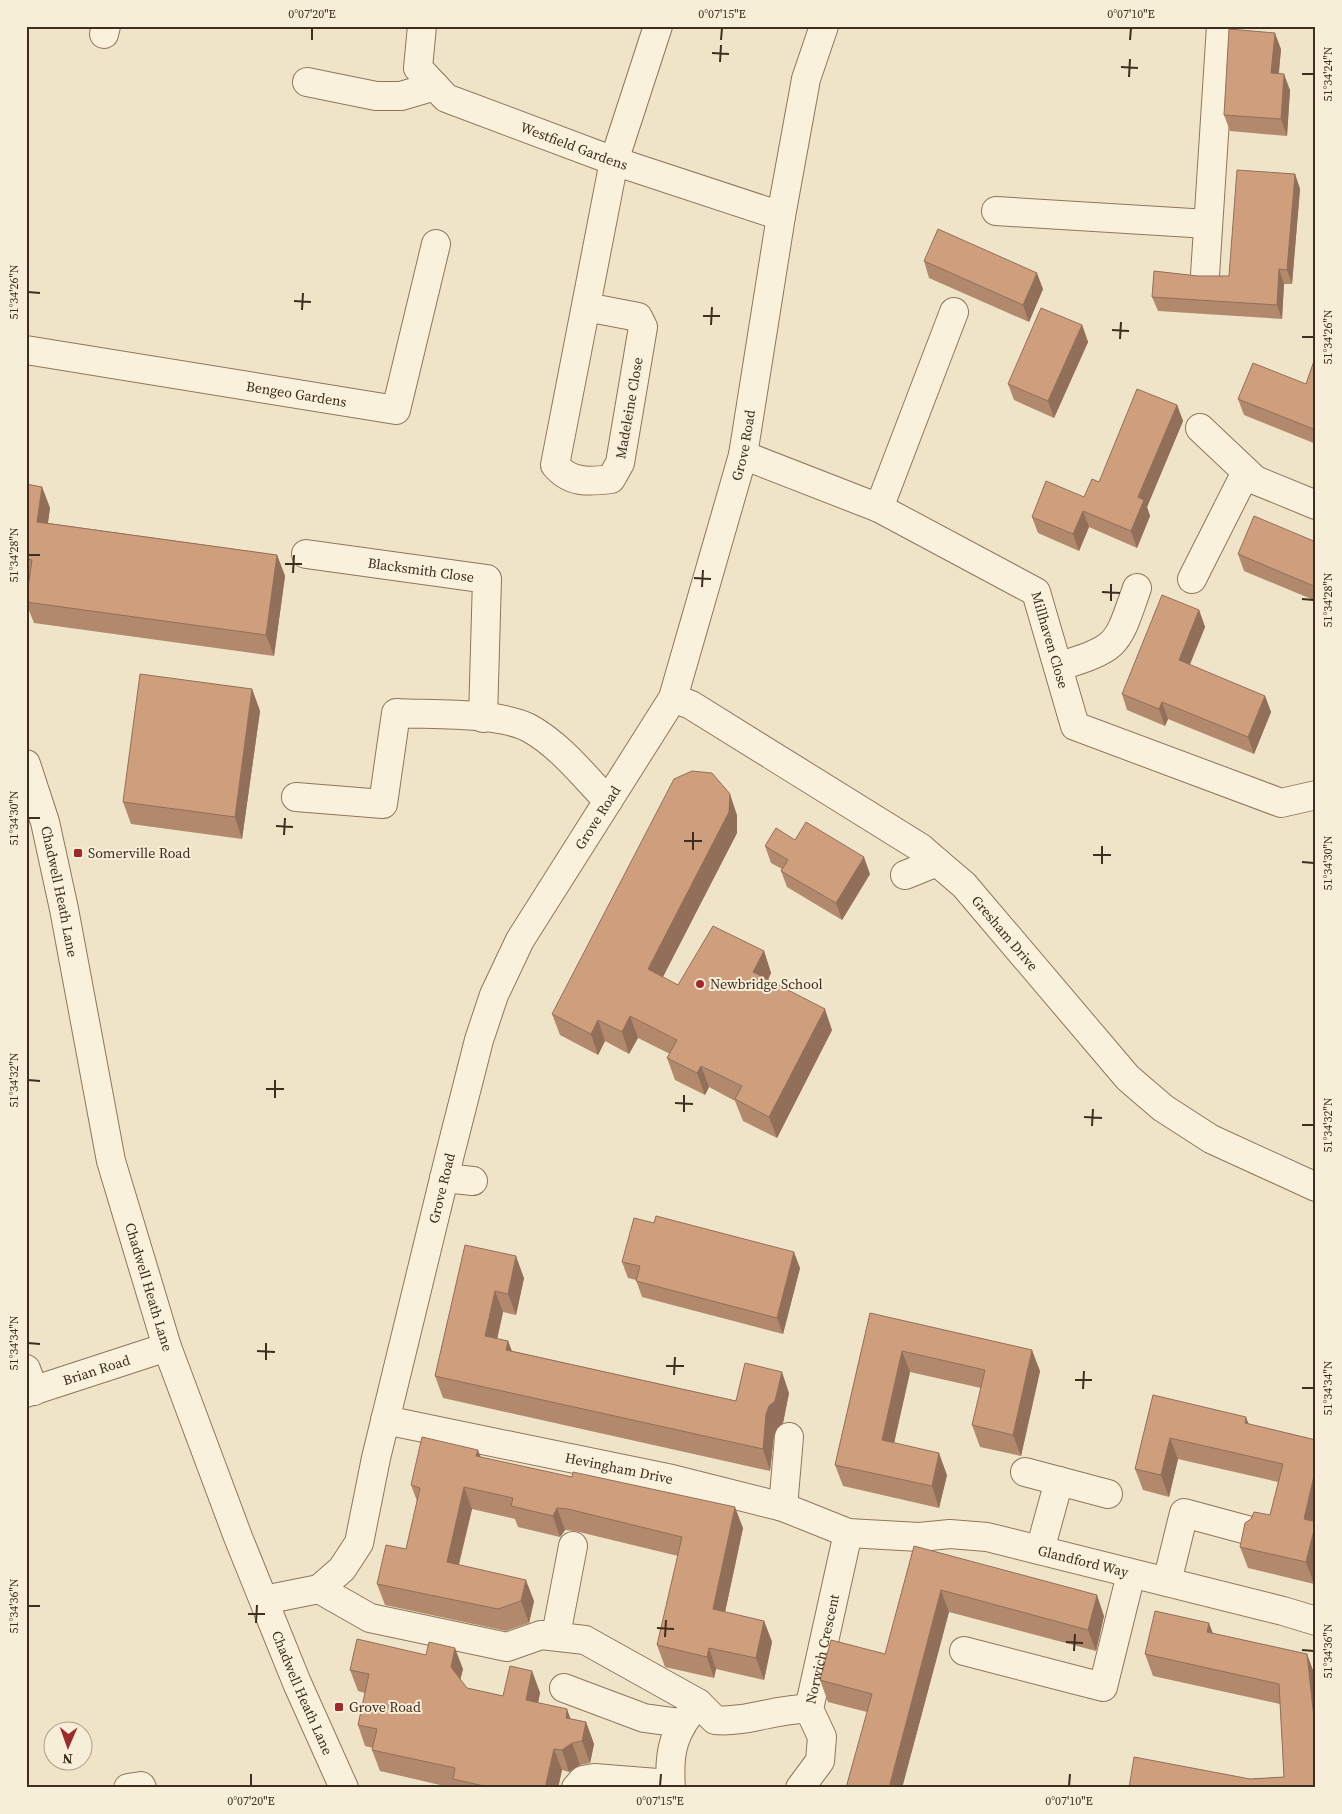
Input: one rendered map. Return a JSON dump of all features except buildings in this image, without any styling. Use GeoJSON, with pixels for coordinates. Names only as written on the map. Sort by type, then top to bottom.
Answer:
{"type":"FeatureCollection","features":[{"type":"Feature","properties":{"kind":"street","name":"Westfield Gardens"},"geometry":{"type":"LineString","coordinates":[[422,26],[418,68],[446,98],[614,161],[781,216]]}},
{"type":"Feature","properties":{"kind":"street","name":"Madeleine Close"},"geometry":{"type":"LineString","coordinates":[[586,307],[638,317],[643,327],[620,463],[611,478],[590,482],[564,476],[554,465],[614,161],[658,26]]}},
{"type":"Feature","properties":{"kind":"street","name":"Grove Road"},"geometry":{"type":"LineString","coordinates":[[264,1600],[319,1589],[342,1569],[359,1544],[385,1420],[444,1178],[479,1040],[494,995],[520,940],[673,698],[743,455],[781,216],[806,79],[824,26]]}},
{"type":"Feature","properties":{"kind":"street"},"geometry":{"type":"LineString","coordinates":[[1205,275],[1221,26]]}},
{"type":"Feature","properties":{"kind":"street"},"geometry":{"type":"LineString","coordinates":[[307,82],[376,96],[401,96],[435,86]]}},
{"type":"Feature","properties":{"kind":"street"},"geometry":{"type":"LineString","coordinates":[[996,210],[1208,224]]}},
{"type":"Feature","properties":{"kind":"street","name":"Bengeo Gardens"},"geometry":{"type":"LineString","coordinates":[[26,350],[396,410],[436,244]]}},
{"type":"Feature","properties":{"kind":"street"},"geometry":{"type":"LineString","coordinates":[[879,508],[954,312]]}},
{"type":"Feature","properties":{"kind":"street"},"geometry":{"type":"LineString","coordinates":[[1200,428],[1255,480],[1316,505]]}},
{"type":"Feature","properties":{"kind":"street","name":"Millhaven Close"},"geometry":{"type":"LineString","coordinates":[[743,455],[879,508],[1036,592],[1075,726],[1281,803],[1316,795]]}},
{"type":"Feature","properties":{"kind":"street"},"geometry":{"type":"LineString","coordinates":[[1192,579],[1246,472]]}},
{"type":"Feature","properties":{"kind":"street","name":"Blacksmith Close"},"geometry":{"type":"LineString","coordinates":[[306,554],[488,579],[483,718]]}},
{"type":"Feature","properties":{"kind":"street"},"geometry":{"type":"LineString","coordinates":[[1058,667],[1092,656],[1111,646],[1120,635],[1137,588]]}},
{"type":"Feature","properties":{"kind":"street","name":"Gresham Drive"},"geometry":{"type":"LineString","coordinates":[[673,698],[692,705],[921,848],[964,885],[1128,1078],[1162,1108],[1211,1139],[1316,1187]]}},
{"type":"Feature","properties":{"kind":"street"},"geometry":{"type":"LineString","coordinates":[[296,797],[383,804],[396,713],[483,718],[528,728],[553,745],[608,801]]}},
{"type":"Feature","properties":{"kind":"street","name":"Chadwell Heath Lane"},"geometry":{"type":"LineString","coordinates":[[26,764],[45,822],[62,900],[110,1161],[167,1347],[238,1537],[297,1683],[344,1788]]}},
{"type":"Feature","properties":{"kind":"street"},"geometry":{"type":"LineString","coordinates":[[904,875],[937,862]]}},
{"type":"Feature","properties":{"kind":"street"},"geometry":{"type":"LineString","coordinates":[[444,1178],[473,1181]]}},
{"type":"Feature","properties":{"kind":"street","name":"Brian Road"},"geometry":{"type":"LineString","coordinates":[[29,1385],[167,1347]]}},
{"type":"Feature","properties":{"kind":"street","name":"Hevingham Drive"},"geometry":{"type":"LineString","coordinates":[[385,1420],[672,1479],[783,1507],[848,1533]]}},
{"type":"Feature","properties":{"kind":"street"},"geometry":{"type":"LineString","coordinates":[[783,1507],[789,1437]]}},
{"type":"Feature","properties":{"kind":"street"},"geometry":{"type":"LineString","coordinates":[[1025,1472],[1108,1494]]}},
{"type":"Feature","properties":{"kind":"street"},"geometry":{"type":"LineString","coordinates":[[1040,1550],[1059,1481]]}},
{"type":"Feature","properties":{"kind":"street"},"geometry":{"type":"LineString","coordinates":[[1168,1582],[1184,1513],[1246,1530]]}},
{"type":"Feature","properties":{"kind":"street","name":"Glandford Way"},"geometry":{"type":"LineString","coordinates":[[848,1533],[919,1537],[950,1534],[987,1536],[1131,1574],[1314,1613]]}},
{"type":"Feature","properties":{"kind":"street","name":"Norwich Crescent"},"geometry":{"type":"LineString","coordinates":[[800,1788],[820,1761],[822,1736],[809,1709],[848,1533]]}},
{"type":"Feature","properties":{"kind":"street"},"geometry":{"type":"LineString","coordinates":[[556,1636],[573,1546]]}},
{"type":"Feature","properties":{"kind":"street"},"geometry":{"type":"LineString","coordinates":[[964,1651],[1103,1687],[1131,1574]]}},
{"type":"Feature","properties":{"kind":"street"},"geometry":{"type":"LineString","coordinates":[[319,1589],[370,1618],[507,1648],[541,1635],[585,1640],[690,1713],[715,1720],[732,1722],[796,1709],[809,1709]]}},
{"type":"Feature","properties":{"kind":"street"},"geometry":{"type":"LineString","coordinates":[[564,1688],[644,1718],[690,1713]]}},
{"type":"Feature","properties":{"kind":"street"},"geometry":{"type":"LineString","coordinates":[[576,1788],[583,1780],[594,1778],[670,1786],[671,1747],[690,1713]]}},
{"type":"Feature","properties":{"kind":"street"},"geometry":{"type":"LineString","coordinates":[[128,1788],[141,1786],[142,1788]]}},
{"type":"Feature","properties":{"kind":"place","name":"Somerville Road"},"geometry":{"type":"Point","coordinates":[78,853]}},
{"type":"Feature","properties":{"kind":"place","name":"Newbridge School"},"geometry":{"type":"Point","coordinates":[700,984]}},
{"type":"Feature","properties":{"kind":"place","name":"Grove Road"},"geometry":{"type":"Point","coordinates":[339,1707]}}]}
